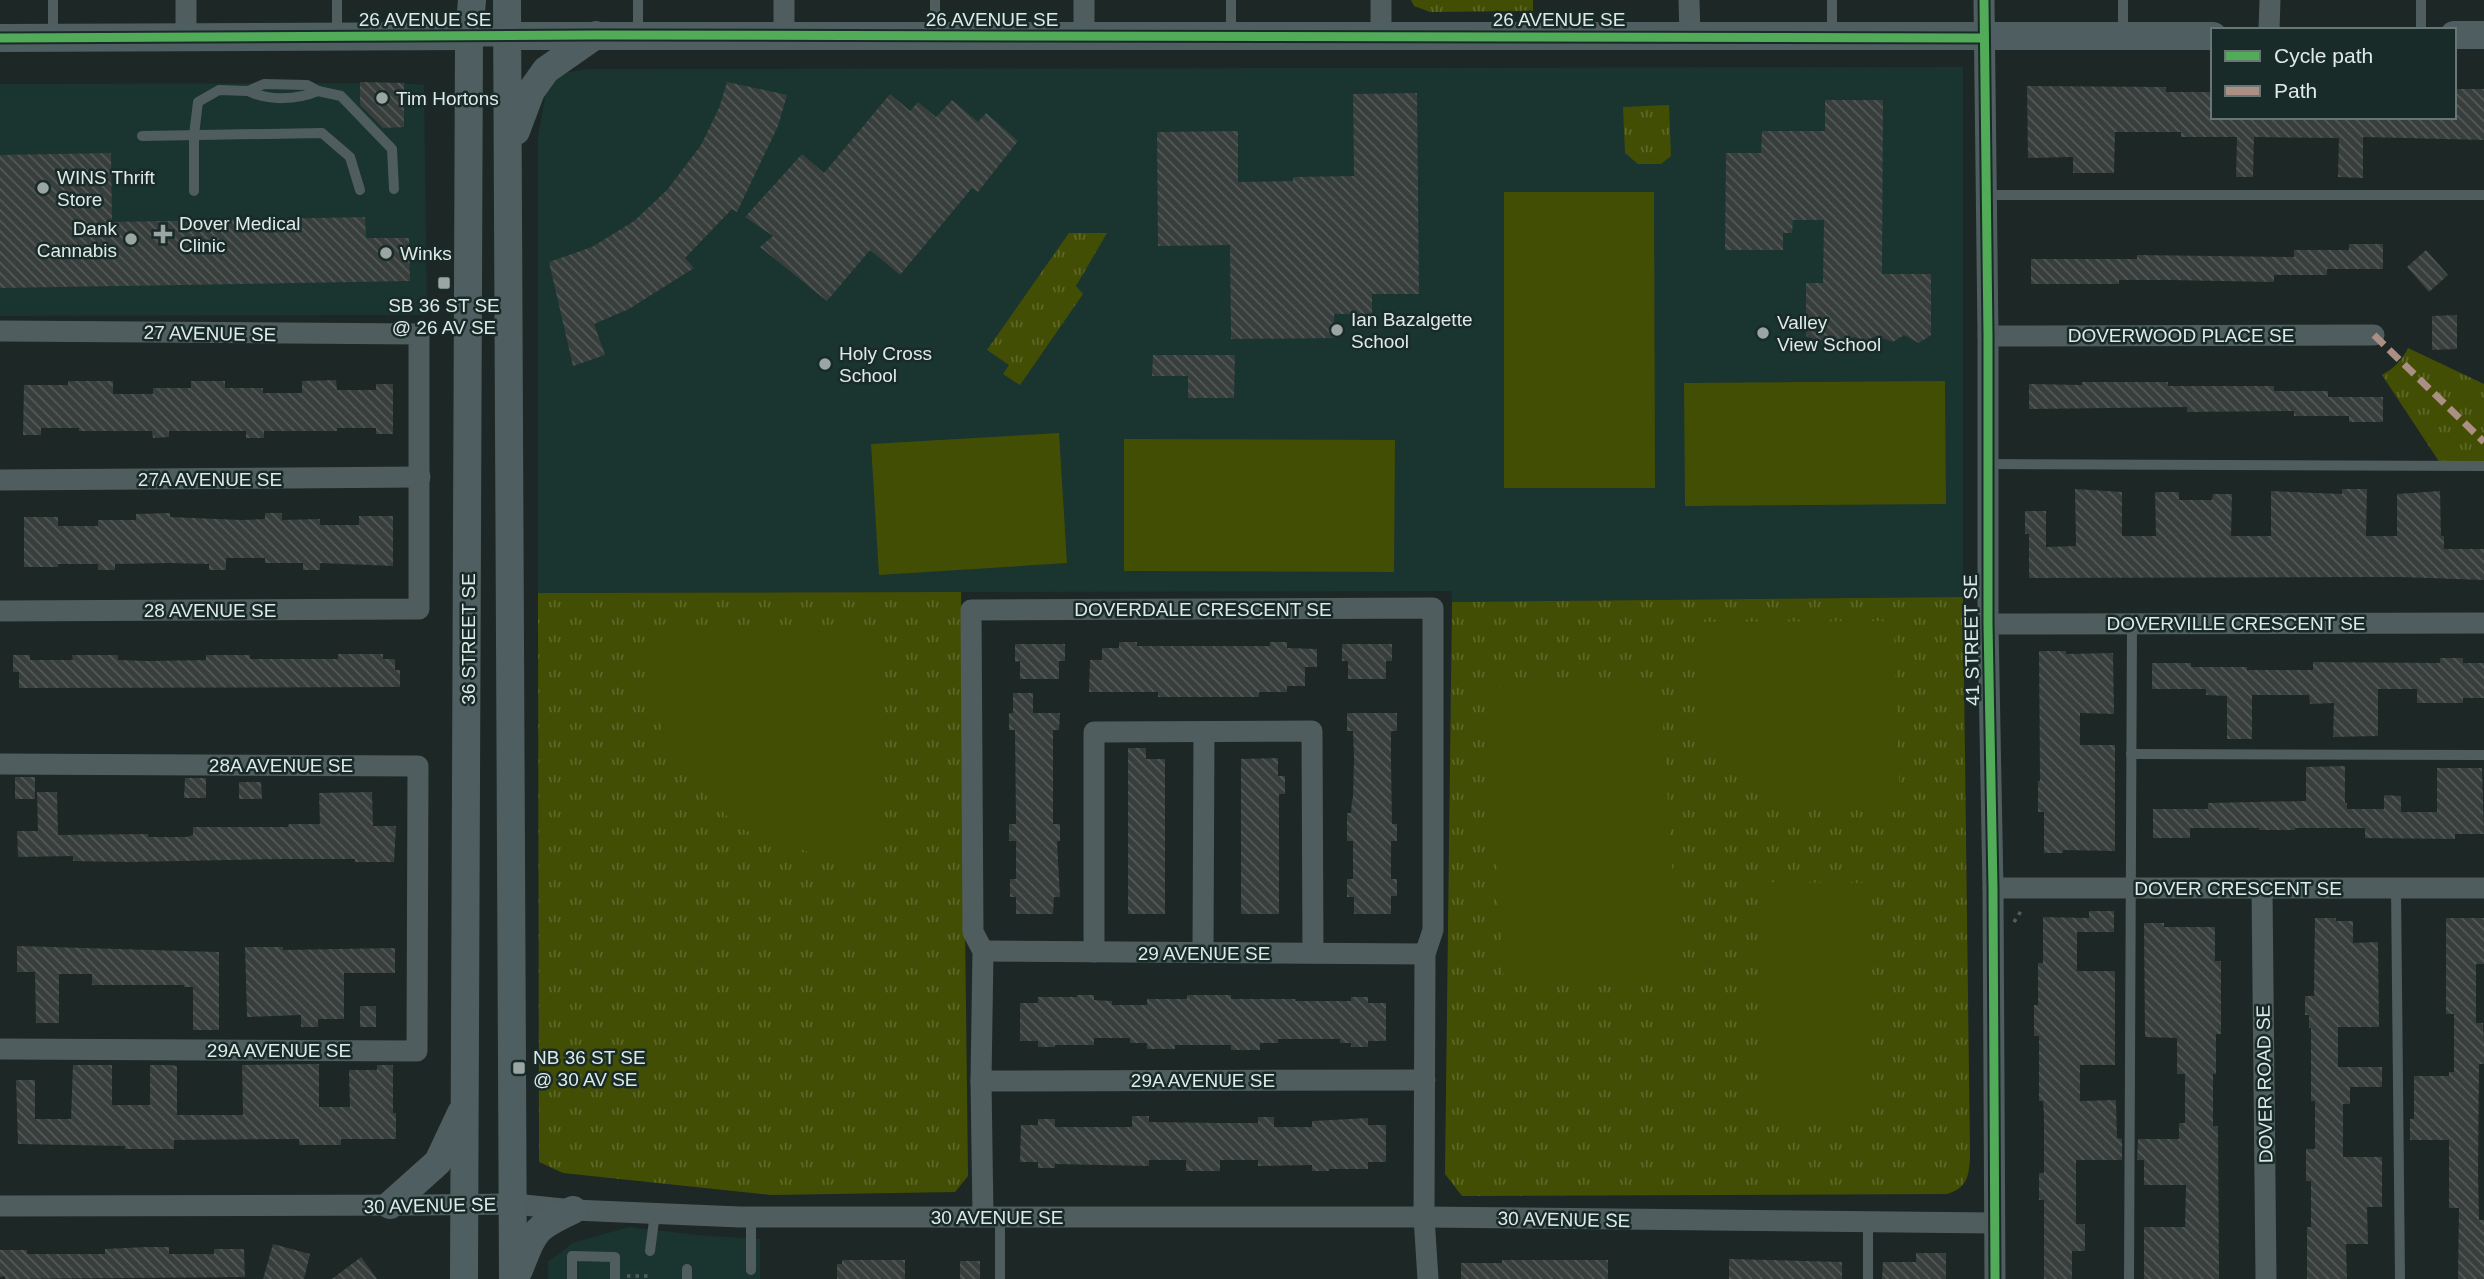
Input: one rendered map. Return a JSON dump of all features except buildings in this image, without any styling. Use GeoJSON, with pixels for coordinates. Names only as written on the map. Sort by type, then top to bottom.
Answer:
{"type":"FeatureCollection","features":[{"type":"Feature","properties":{"kind":"main road","name":"36 STREET SE"},"geometry":{"type":"LineString","coordinates":[[464,1279],[471,0]]}},
{"type":"Feature","properties":{"kind":"main road"},"geometry":{"type":"LineString","coordinates":[[508,0],[514,1279]]}},
{"type":"Feature","properties":{"kind":"main road"},"geometry":{"type":"LineString","coordinates":[[2456,35],[2484,34]]}},
{"type":"Feature","properties":{"kind":"main road"},"geometry":{"type":"LineString","coordinates":[[510,147],[531,91],[543,74],[596,35]]}},
{"type":"Feature","properties":{"kind":"main road","name":"26 AVENUE SE"},"geometry":{"type":"LineString","coordinates":[[0,38],[469,36]]}},
{"type":"Feature","properties":{"kind":"main road","name":"26 AVENUE SE"},"geometry":{"type":"LineString","coordinates":[[509,36],[2211,36]]}},
{"type":"Feature","properties":{"kind":"main road"},"geometry":{"type":"LineString","coordinates":[[390,1205],[438,1162],[465,1104]]}},
{"type":"Feature","properties":{"kind":"main road"},"geometry":{"type":"LineString","coordinates":[[514,1279],[532,1237],[544,1223],[573,1210]]}},
{"type":"Feature","properties":{"kind":"street"},"geometry":{"type":"LineString","coordinates":[[186,0],[186,37]]}},
{"type":"Feature","properties":{"kind":"street"},"geometry":{"type":"LineString","coordinates":[[784,0],[784,36]]}},
{"type":"Feature","properties":{"kind":"street"},"geometry":{"type":"LineString","coordinates":[[1084,0],[1084,37]]}},
{"type":"Feature","properties":{"kind":"street"},"geometry":{"type":"LineString","coordinates":[[1381,0],[1381,37]]}},
{"type":"Feature","properties":{"kind":"street"},"geometry":{"type":"LineString","coordinates":[[1689,0],[1690,36]]}},
{"type":"Feature","properties":{"kind":"street","name":"41 STREET SE"},"geometry":{"type":"LineString","coordinates":[[1984,0],[1995,1279]]}},
{"type":"Feature","properties":{"kind":"street"},"geometry":{"type":"LineString","coordinates":[[2269,28],[2270,0]]}},
{"type":"Feature","properties":{"kind":"street","name":"26 AVENUE SE"},"geometry":{"type":"LineString","coordinates":[[469,36],[509,36]]}},
{"type":"Feature","properties":{"kind":"street","name":"27 AVENUE SE"},"geometry":{"type":"LineString","coordinates":[[0,331],[419,334],[420,477]]}},
{"type":"Feature","properties":{"kind":"street","name":"DOVERWOOD PLACE SE"},"geometry":{"type":"LineString","coordinates":[[1988,336],[2374,335]]}},
{"type":"Feature","properties":{"kind":"street","name":"27A AVENUE SE"},"geometry":{"type":"LineString","coordinates":[[0,480],[420,477]]}},
{"type":"Feature","properties":{"kind":"street","name":"28 AVENUE SE"},"geometry":{"type":"LineString","coordinates":[[0,611],[419,610],[420,477]]}},
{"type":"Feature","properties":{"kind":"street","name":"DOVERDALE CRESCENT SE"},"geometry":{"type":"LineString","coordinates":[[992,1217],[981,1080],[983,951],[973,932],[971,610],[1433,608],[1433,930],[1425,954],[1424,1217],[1428,1279]]}},
{"type":"Feature","properties":{"kind":"street","name":"DOVERVILLE CRESCENT SE"},"geometry":{"type":"LineString","coordinates":[[1988,624],[2484,623]]}},
{"type":"Feature","properties":{"kind":"street"},"geometry":{"type":"LineString","coordinates":[[1094,952],[1094,732],[1312,732],[1313,953]]}},
{"type":"Feature","properties":{"kind":"street"},"geometry":{"type":"LineString","coordinates":[[1203,953],[1204,732]]}},
{"type":"Feature","properties":{"kind":"street","name":"28A AVENUE SE"},"geometry":{"type":"LineString","coordinates":[[0,764],[418,765],[417,910]]}},
{"type":"Feature","properties":{"kind":"street","name":"DOVER CRESCENT SE"},"geometry":{"type":"LineString","coordinates":[[1993,887],[2484,888]]}},
{"type":"Feature","properties":{"kind":"street","name":"DOVER ROAD SE"},"geometry":{"type":"LineString","coordinates":[[2262,889],[2266,1279]]}},
{"type":"Feature","properties":{"kind":"street","name":"29A AVENUE SE"},"geometry":{"type":"LineString","coordinates":[[0,1049],[417,1051],[417,910]]}},
{"type":"Feature","properties":{"kind":"street","name":"29 AVENUE SE"},"geometry":{"type":"LineString","coordinates":[[983,951],[1425,954]]}},
{"type":"Feature","properties":{"kind":"street","name":"29A AVENUE SE"},"geometry":{"type":"LineString","coordinates":[[981,1080],[1425,1080]]}},
{"type":"Feature","properties":{"kind":"street","name":"30 AVENUE SE"},"geometry":{"type":"LineString","coordinates":[[0,1206],[464,1203],[751,1217],[1424,1217],[1994,1223]]}},
{"type":"Feature","properties":{"kind":"lane"},"geometry":{"type":"LineString","coordinates":[[53,0],[53,38]]}},
{"type":"Feature","properties":{"kind":"lane"},"geometry":{"type":"LineString","coordinates":[[337,0],[337,36]]}},
{"type":"Feature","properties":{"kind":"lane"},"geometry":{"type":"LineString","coordinates":[[638,0],[638,36]]}},
{"type":"Feature","properties":{"kind":"lane"},"geometry":{"type":"LineString","coordinates":[[935,0],[935,37]]}},
{"type":"Feature","properties":{"kind":"lane"},"geometry":{"type":"LineString","coordinates":[[1231,0],[1231,37]]}},
{"type":"Feature","properties":{"kind":"lane"},"geometry":{"type":"LineString","coordinates":[[1832,0],[1832,38]]}},
{"type":"Feature","properties":{"kind":"lane"},"geometry":{"type":"LineString","coordinates":[[2123,0],[2123,37]]}},
{"type":"Feature","properties":{"kind":"lane"},"geometry":{"type":"LineString","coordinates":[[2421,0],[2421,28]]}},
{"type":"Feature","properties":{"kind":"lane"},"geometry":{"type":"LineString","coordinates":[[194,191],[194,135],[198,102],[219,90],[248,91],[261,97],[304,97],[318,91],[341,96],[393,149],[394,189]]}},
{"type":"Feature","properties":{"kind":"lane"},"geometry":{"type":"LineString","coordinates":[[142,136],[322,133],[349,157],[360,190]]}},
{"type":"Feature","properties":{"kind":"lane"},"geometry":{"type":"LineString","coordinates":[[1985,195],[2484,195]]}},
{"type":"Feature","properties":{"kind":"lane"},"geometry":{"type":"LineString","coordinates":[[1987,464],[2484,466]]}},
{"type":"Feature","properties":{"kind":"lane"},"geometry":{"type":"LineString","coordinates":[[2129,1279],[2132,624]]}},
{"type":"Feature","properties":{"kind":"lane"},"geometry":{"type":"LineString","coordinates":[[2130,754],[2484,755]]}},
{"type":"Feature","properties":{"kind":"lane"},"geometry":{"type":"LineString","coordinates":[[2396,888],[2400,1279]]}},
{"type":"Feature","properties":{"kind":"lane"},"geometry":{"type":"LineString","coordinates":[[650,1251],[655,1213]]}},
{"type":"Feature","properties":{"kind":"lane"},"geometry":{"type":"LineString","coordinates":[[751,1217],[751,1270]]}},
{"type":"Feature","properties":{"kind":"lane"},"geometry":{"type":"LineString","coordinates":[[992,1217],[1000,1279]]}},
{"type":"Feature","properties":{"kind":"lane"},"geometry":{"type":"LineString","coordinates":[[1868,1223],[1868,1279]]}},
{"type":"Feature","properties":{"kind":"lane"},"geometry":{"type":"LineString","coordinates":[[572,1279],[572,1256],[615,1257],[615,1279]]}},
{"type":"Feature","properties":{"kind":"path"},"geometry":{"type":"LineString","coordinates":[[2013,924],[2021,909],[2028,905]]}},
{"type":"Feature","properties":{"kind":"path"},"geometry":{"type":"LineString","coordinates":[[625,1279],[625,1276],[652,1276]]}},
{"type":"Feature","properties":{"kind":"shaded area"},"geometry":{"type":"Polygon","coordinates":[[[1963,67],[1963,597],[1452,602],[1451,591],[538,593],[538,136],[546,92],[550,83],[564,73],[587,69],[1963,67]]]}},
{"type":"Feature","properties":{"kind":"shaded area"},"geometry":{"type":"Polygon","coordinates":[[[0,84],[424,85],[427,315],[0,316],[0,84]]]}},
{"type":"Feature","properties":{"kind":"shaded area"},"geometry":{"type":"Polygon","coordinates":[[[629,1227],[760,1239],[760,1279],[548,1279],[548,1261],[572,1243],[629,1227]]]}},
{"type":"Feature","properties":{"kind":"green space"},"geometry":{"type":"Polygon","coordinates":[[[1411,0],[1533,0],[1533,11],[1430,12],[1414,6],[1411,0]]]}},
{"type":"Feature","properties":{"kind":"green space"},"geometry":{"type":"Polygon","coordinates":[[[1669,105],[1671,156],[1661,164],[1638,164],[1625,153],[1623,107],[1669,105]]]}},
{"type":"Feature","properties":{"kind":"green space"},"geometry":{"type":"Polygon","coordinates":[[[1504,192],[1654,192],[1655,488],[1504,488],[1504,192]]]}},
{"type":"Feature","properties":{"kind":"green space"},"geometry":{"type":"Polygon","coordinates":[[[1069,233],[1107,233],[1076,286],[1083,294],[1020,385],[1003,374],[1009,365],[987,350],[1069,233]]]}},
{"type":"Feature","properties":{"kind":"green space"},"geometry":{"type":"Polygon","coordinates":[[[2408,348],[2484,384],[2484,464],[2440,463],[2382,375],[2397,364],[2408,348]]]}},
{"type":"Feature","properties":{"kind":"green space"},"geometry":{"type":"Polygon","coordinates":[[[1945,381],[1946,504],[1685,506],[1684,383],[1945,381]]]}},
{"type":"Feature","properties":{"kind":"green space"},"geometry":{"type":"Polygon","coordinates":[[[1059,433],[1067,563],[879,575],[871,444],[1059,433]]]}},
{"type":"Feature","properties":{"kind":"green space"},"geometry":{"type":"Polygon","coordinates":[[[1124,439],[1395,440],[1394,572],[1124,571],[1124,439]]]}},
{"type":"Feature","properties":{"kind":"green space"},"geometry":{"type":"Polygon","coordinates":[[[961,592],[968,1176],[955,1192],[771,1195],[563,1173],[539,1162],[538,593],[961,592]]]}},
{"type":"Feature","properties":{"kind":"green space"},"geometry":{"type":"Polygon","coordinates":[[[1963,597],[1970,1157],[1968,1176],[1963,1185],[1946,1194],[1462,1196],[1445,1174],[1452,602],[1963,597]]]}},
{"type":"Feature","properties":{"kind":"green space"},"geometry":{"type":"Polygon","coordinates":[[[1882,621],[1894,629],[1900,809],[1769,803],[1697,732],[1694,622],[1882,621]]]}},
{"type":"Feature","properties":{"kind":"green space"},"geometry":{"type":"Polygon","coordinates":[[[648,630],[881,632],[880,861],[823,857],[739,828],[676,765],[650,697],[648,630]]]}},
{"type":"Feature","properties":{"kind":"green space"},"geometry":{"type":"Polygon","coordinates":[[[1660,678],[1679,975],[1504,986],[1485,689],[1660,678]]]}},
{"type":"Feature","properties":{"kind":"green space"},"geometry":{"type":"Polygon","coordinates":[[[1760,882],[1871,883],[1870,1123],[1759,1123],[1760,882]]]}},
{"type":"Feature","properties":{"kind":"marked path"},"geometry":{"type":"LineString","coordinates":[[2374,335],[2484,442]]}},
{"type":"Feature","properties":{"kind":"cycle path"},"geometry":{"type":"LineString","coordinates":[[1984,0],[1995,1279]]}},
{"type":"Feature","properties":{"kind":"cycle path"},"geometry":{"type":"LineString","coordinates":[[0,38],[596,35],[1984,38]]}},
{"type":"Feature","properties":{"kind":"place","name":"Tim Hortons"},"geometry":{"type":"Point","coordinates":[382,98]}},
{"type":"Feature","properties":{"kind":"place","name":"WINS Thrift Store"},"geometry":{"type":"Point","coordinates":[43,188]}},
{"type":"Feature","properties":{"kind":"place","name":"Dover Medical Clinic"},"geometry":{"type":"Point","coordinates":[163,234]}},
{"type":"Feature","properties":{"kind":"place","name":"Dank Cannabis"},"geometry":{"type":"Point","coordinates":[131,239]}},
{"type":"Feature","properties":{"kind":"place","name":"Winks"},"geometry":{"type":"Point","coordinates":[386,253]}},
{"type":"Feature","properties":{"kind":"place","name":"SB 36 ST SE @ 26 AV SE"},"geometry":{"type":"Point","coordinates":[444,283]}},
{"type":"Feature","properties":{"kind":"place","name":"Ian Bazalgette School"},"geometry":{"type":"Point","coordinates":[1337,330]}},
{"type":"Feature","properties":{"kind":"place","name":"Valley View School"},"geometry":{"type":"Point","coordinates":[1763,333]}},
{"type":"Feature","properties":{"kind":"place","name":"Holy Cross School"},"geometry":{"type":"Point","coordinates":[825,364]}},
{"type":"Feature","properties":{"kind":"place","name":"NB 36 ST SE @ 30 AV SE"},"geometry":{"type":"Point","coordinates":[519,1068]}}]}
